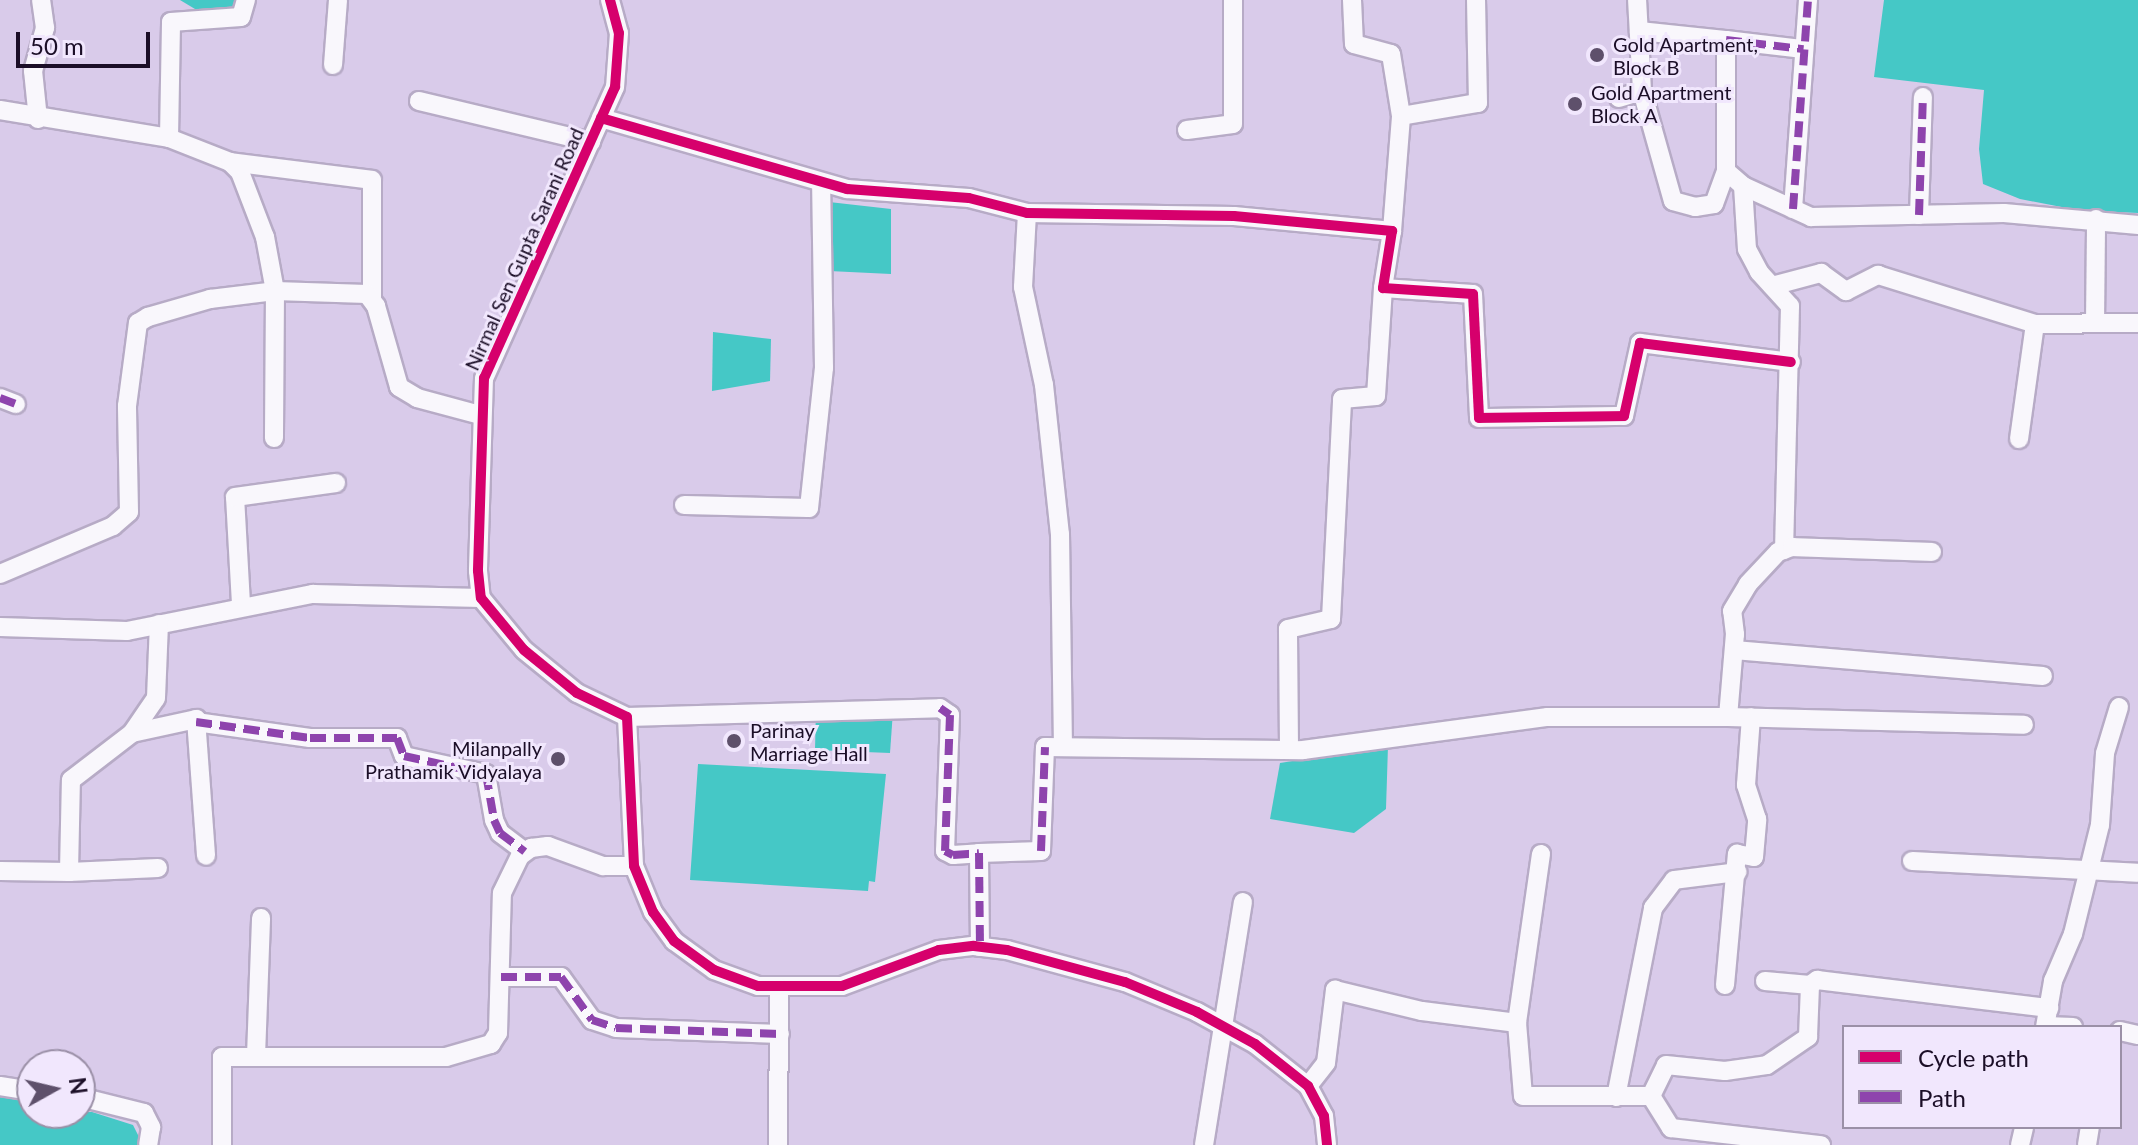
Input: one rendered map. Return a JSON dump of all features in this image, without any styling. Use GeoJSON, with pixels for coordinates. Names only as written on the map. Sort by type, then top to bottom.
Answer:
{"type":"FeatureCollection","features":[{"type":"Feature","properties":{"kind":"street"},"geometry":{"type":"LineString","coordinates":[[38,119],[33,71],[45,28],[41,0]]}},
{"type":"Feature","properties":{"kind":"street"},"geometry":{"type":"LineString","coordinates":[[169,138],[171,22],[241,17],[246,0]]}},
{"type":"Feature","properties":{"kind":"street"},"geometry":{"type":"LineString","coordinates":[[333,65],[338,0]]}},
{"type":"Feature","properties":{"kind":"street","name":"Nirmal Sen Gupta Sarani Road"},"geometry":{"type":"LineString","coordinates":[[481,598],[480,415],[484,378],[601,118],[620,59],[610,0]]}},
{"type":"Feature","properties":{"kind":"street"},"geometry":{"type":"LineString","coordinates":[[1187,130],[1233,124],[1233,0]]}},
{"type":"Feature","properties":{"kind":"street"},"geometry":{"type":"LineString","coordinates":[[1289,747],[1288,629],[1331,619],[1342,399],[1376,396],[1383,288],[1392,231],[1401,116],[1391,54],[1354,44],[1352,0]]}},
{"type":"Feature","properties":{"kind":"street"},"geometry":{"type":"LineString","coordinates":[[1401,116],[1478,103],[1476,0]]}},
{"type":"Feature","properties":{"kind":"street"},"geometry":{"type":"LineString","coordinates":[[1637,0],[1642,91],[1673,201],[1695,207],[1714,204],[1726,171],[1726,40]]}},
{"type":"Feature","properties":{"kind":"street"},"geometry":{"type":"LineString","coordinates":[[1793,209],[1808,0]]}},
{"type":"Feature","properties":{"kind":"street"},"geometry":{"type":"LineString","coordinates":[[1639,31],[1803,49]]}},
{"type":"Feature","properties":{"kind":"street"},"geometry":{"type":"LineString","coordinates":[[1619,98],[1642,91]]}},
{"type":"Feature","properties":{"kind":"street"},"geometry":{"type":"LineString","coordinates":[[1919,215],[1923,97]]}},
{"type":"Feature","properties":{"kind":"street"},"geometry":{"type":"LineString","coordinates":[[419,101],[591,142]]}},
{"type":"Feature","properties":{"kind":"street"},"geometry":{"type":"LineString","coordinates":[[0,110],[38,119],[169,138],[230,162],[372,180],[372,298],[399,387],[417,398],[480,415]]}},
{"type":"Feature","properties":{"kind":"street"},"geometry":{"type":"LineString","coordinates":[[601,118],[821,184],[969,198],[1027,213],[1234,216],[1392,231]]}},
{"type":"Feature","properties":{"kind":"street"},"geometry":{"type":"LineString","coordinates":[[230,162],[249,186],[275,291],[274,438]]}},
{"type":"Feature","properties":{"kind":"street"},"geometry":{"type":"LineString","coordinates":[[1726,171],[1743,186],[1811,217],[1919,215],[2096,219],[2138,225]]}},
{"type":"Feature","properties":{"kind":"street"},"geometry":{"type":"LineString","coordinates":[[684,505],[809,508],[824,368],[821,184]]}},
{"type":"Feature","properties":{"kind":"street"},"geometry":{"type":"LineString","coordinates":[[1743,186],[1747,249],[1790,306],[1784,550]]}},
{"type":"Feature","properties":{"kind":"street"},"geometry":{"type":"LineString","coordinates":[[1027,213],[1023,287],[1044,385],[1060,534],[1063,744]]}},
{"type":"Feature","properties":{"kind":"street"},"geometry":{"type":"LineString","coordinates":[[2095,323],[2096,219]]}},
{"type":"Feature","properties":{"kind":"street"},"geometry":{"type":"LineString","coordinates":[[1772,286],[1821,273],[1846,291],[1878,275],[2035,324],[2138,323]]}},
{"type":"Feature","properties":{"kind":"street"},"geometry":{"type":"LineString","coordinates":[[1383,288],[1473,294],[1479,418],[1624,416],[1640,343],[1791,362]]}},
{"type":"Feature","properties":{"kind":"street"},"geometry":{"type":"LineString","coordinates":[[0,574],[113,526],[129,512],[127,406],[138,323],[210,299],[275,291],[358,293],[372,298]]}},
{"type":"Feature","properties":{"kind":"street"},"geometry":{"type":"LineString","coordinates":[[2019,439],[2035,324]]}},
{"type":"Feature","properties":{"kind":"street"},"geometry":{"type":"LineString","coordinates":[[241,604],[235,497],[336,483]]}},
{"type":"Feature","properties":{"kind":"street"},"geometry":{"type":"LineString","coordinates":[[1728,717],[1734,650],[1732,611],[1748,584],[1784,550],[1932,552]]}},
{"type":"Feature","properties":{"kind":"street"},"geometry":{"type":"LineString","coordinates":[[0,627],[85,633],[159,624],[241,604],[313,594],[481,598],[524,650],[577,693],[627,717],[940,708],[950,715],[945,851],[979,853],[1041,851],[1045,747],[1063,744],[1351,747],[1548,717],[1751,717],[2024,725]]}},
{"type":"Feature","properties":{"kind":"street"},"geometry":{"type":"LineString","coordinates":[[69,872],[71,780],[132,733],[156,698],[159,624]]}},
{"type":"Feature","properties":{"kind":"street"},"geometry":{"type":"LineString","coordinates":[[1734,650],[2043,676]]}},
{"type":"Feature","properties":{"kind":"street"},"geometry":{"type":"LineString","coordinates":[[1765,981],[1810,985],[1825,979],[2047,1020],[2100,825],[2105,753],[2119,707]]}},
{"type":"Feature","properties":{"kind":"street"},"geometry":{"type":"LineString","coordinates":[[627,717],[634,866],[653,912],[674,941],[714,970],[779,988],[842,986],[939,950],[980,947],[1125,982],[1222,1026],[1308,1086],[1324,1116],[1327,1145]]}},
{"type":"Feature","properties":{"kind":"street"},"geometry":{"type":"LineString","coordinates":[[1725,985],[1737,854],[1754,857],[1757,819],[1746,785],[1751,717]]}},
{"type":"Feature","properties":{"kind":"street"},"geometry":{"type":"LineString","coordinates":[[132,733],[196,722],[310,738],[397,738],[404,756],[486,774],[494,820],[500,833],[525,852]]}},
{"type":"Feature","properties":{"kind":"street"},"geometry":{"type":"LineString","coordinates":[[196,722],[206,856]]}},
{"type":"Feature","properties":{"kind":"street"},"geometry":{"type":"LineString","coordinates":[[222,1145],[222,1057],[446,1057],[480,1051],[498,1033],[502,893],[525,852],[548,846],[603,866],[634,866]]}},
{"type":"Feature","properties":{"kind":"street"},"geometry":{"type":"LineString","coordinates":[[979,853],[980,947]]}},
{"type":"Feature","properties":{"kind":"street"},"geometry":{"type":"LineString","coordinates":[[1541,854],[1517,1023],[1523,1096],[1651,1096]]}},
{"type":"Feature","properties":{"kind":"street"},"geometry":{"type":"LineString","coordinates":[[1912,861],[2087,874],[2138,873]]}},
{"type":"Feature","properties":{"kind":"street"},"geometry":{"type":"LineString","coordinates":[[0,871],[158,868]]}},
{"type":"Feature","properties":{"kind":"street"},"geometry":{"type":"LineString","coordinates":[[1616,1097],[1653,908],[1674,880],[1737,872]]}},
{"type":"Feature","properties":{"kind":"street"},"geometry":{"type":"LineString","coordinates":[[1204,1145],[1243,902]]}},
{"type":"Feature","properties":{"kind":"street"},"geometry":{"type":"LineString","coordinates":[[256,1056],[261,918]]}},
{"type":"Feature","properties":{"kind":"street"},"geometry":{"type":"LineString","coordinates":[[501,977],[561,977],[592,1020],[616,1028],[780,1034]]}},
{"type":"Feature","properties":{"kind":"street"},"geometry":{"type":"LineString","coordinates":[[1651,1096],[1666,1065],[1725,1071],[1767,1065],[1808,1037],[1810,985]]}},
{"type":"Feature","properties":{"kind":"street"},"geometry":{"type":"LineString","coordinates":[[778,1145],[779,988]]}},
{"type":"Feature","properties":{"kind":"street"},"geometry":{"type":"LineString","coordinates":[[1308,1086],[1326,1063],[1335,990],[1422,1011],[1517,1023]]}},
{"type":"Feature","properties":{"kind":"street"},"geometry":{"type":"LineString","coordinates":[[1651,1096],[1671,1128],[1821,1145]]}},
{"type":"Feature","properties":{"kind":"street"},"geometry":{"type":"LineString","coordinates":[[96,1101],[144,1113],[151,1127],[148,1145]]}},
{"type":"Feature","properties":{"kind":"shaded area"},"geometry":{"type":"Polygon","coordinates":[[[180,0],[239,0],[238,5],[205,15],[180,0]]]}},
{"type":"Feature","properties":{"kind":"shaded area"},"geometry":{"type":"Polygon","coordinates":[[[1884,0],[2138,0],[2138,213],[2077,210],[2020,199],[1983,184],[1979,149],[1984,90],[1874,77],[1884,0]]]}},
{"type":"Feature","properties":{"kind":"shaded area"},"geometry":{"type":"Polygon","coordinates":[[[829,202],[891,209],[891,274],[829,271],[829,202]]]}},
{"type":"Feature","properties":{"kind":"shaded area"},"geometry":{"type":"Polygon","coordinates":[[[713,332],[771,339],[770,381],[712,391],[713,332]]]}},
{"type":"Feature","properties":{"kind":"shaded area"},"geometry":{"type":"Polygon","coordinates":[[[816,707],[893,711],[890,753],[815,750],[816,707]]]}},
{"type":"Feature","properties":{"kind":"shaded area"},"geometry":{"type":"Polygon","coordinates":[[[1388,746],[1386,809],[1354,833],[1270,819],[1280,763],[1388,746]]]}},
{"type":"Feature","properties":{"kind":"shaded area"},"geometry":{"type":"Polygon","coordinates":[[[698,764],[886,774],[875,882],[869,881],[868,891],[690,880],[698,764]]]}},
{"type":"Feature","properties":{"kind":"shaded area"},"geometry":{"type":"Polygon","coordinates":[[[0,1090],[16,1093],[16,1129],[96,1129],[96,1113],[133,1125],[143,1145],[0,1145],[0,1090]]]}},
{"type":"Feature","properties":{"kind":"marked path"},"geometry":{"type":"LineString","coordinates":[[1793,209],[1808,0]]}},
{"type":"Feature","properties":{"kind":"marked path"},"geometry":{"type":"LineString","coordinates":[[1726,40],[1803,49]]}},
{"type":"Feature","properties":{"kind":"marked path"},"geometry":{"type":"LineString","coordinates":[[1919,215],[1923,97]]}},
{"type":"Feature","properties":{"kind":"marked path"},"geometry":{"type":"LineString","coordinates":[[0,398],[16,404]]}},
{"type":"Feature","properties":{"kind":"marked path"},"geometry":{"type":"LineString","coordinates":[[940,708],[950,715],[945,851],[953,855],[979,853],[980,947]]}},
{"type":"Feature","properties":{"kind":"marked path"},"geometry":{"type":"LineString","coordinates":[[196,722],[310,738],[397,738],[404,756],[486,774],[494,820],[500,833],[525,852]]}},
{"type":"Feature","properties":{"kind":"marked path"},"geometry":{"type":"LineString","coordinates":[[1041,851],[1045,747]]}},
{"type":"Feature","properties":{"kind":"marked path"},"geometry":{"type":"LineString","coordinates":[[501,977],[561,977],[592,1020],[616,1028],[780,1034]]}},
{"type":"Feature","properties":{"kind":"cycle path"},"geometry":{"type":"LineString","coordinates":[[610,0],[619,33],[615,87],[484,378],[478,571],[481,598],[524,650],[577,693],[627,717],[634,866],[653,912],[674,941],[714,970],[758,986],[842,986],[939,950],[974,946],[1007,950],[1125,982],[1197,1012],[1255,1044],[1308,1086],[1324,1116],[1327,1145]]}},
{"type":"Feature","properties":{"kind":"cycle path"},"geometry":{"type":"LineString","coordinates":[[601,118],[847,189],[969,198],[1027,213],[1234,216],[1392,231],[1383,288],[1473,294],[1479,418],[1624,416],[1640,343],[1791,362]]}},
{"type":"Feature","properties":{"kind":"place","name":"Gold Apartment, Block B"},"geometry":{"type":"Point","coordinates":[1597,55]}},
{"type":"Feature","properties":{"kind":"place","name":"Gold Apartment Block A"},"geometry":{"type":"Point","coordinates":[1575,104]}},
{"type":"Feature","properties":{"kind":"place","name":"Parinay Marriage Hall"},"geometry":{"type":"Point","coordinates":[734,741]}},
{"type":"Feature","properties":{"kind":"place","name":"Milanpally Prathamik Vidyalaya"},"geometry":{"type":"Point","coordinates":[558,759]}}]}
